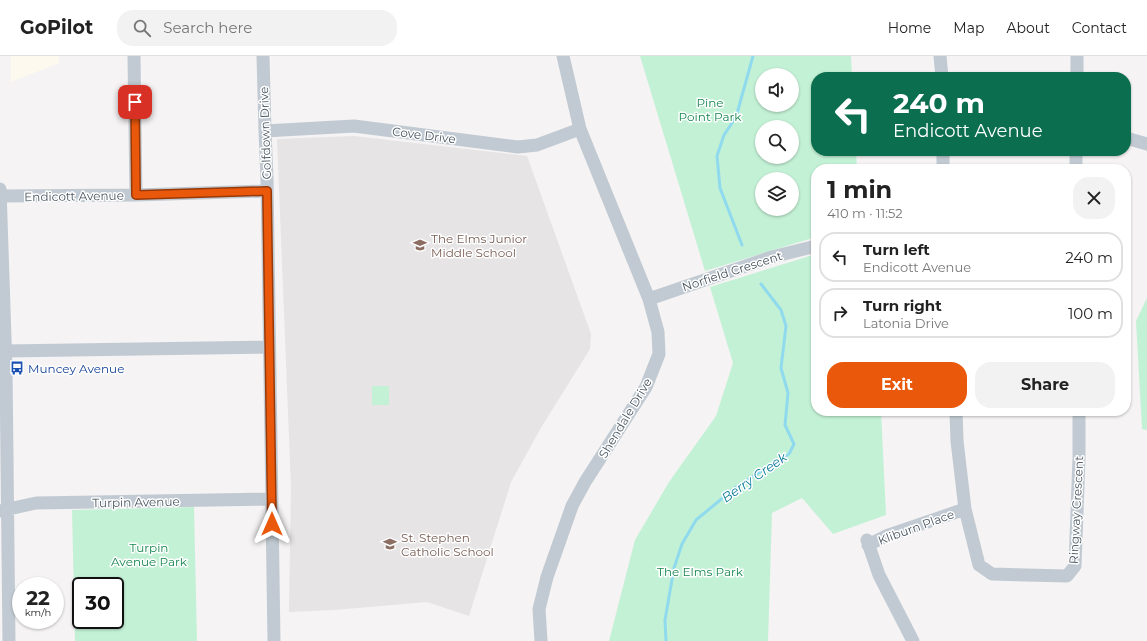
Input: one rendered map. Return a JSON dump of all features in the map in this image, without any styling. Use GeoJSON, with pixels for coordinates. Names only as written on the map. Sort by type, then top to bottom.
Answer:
{"type":"FeatureCollection","features":[{"type":"Feature","properties":{"kind":"street"},"geometry":{"type":"LineString","coordinates":[[134,56],[136,195]]}},
{"type":"Feature","properties":{"kind":"street","name":"Golfdown Drive"},"geometry":{"type":"LineString","coordinates":[[263,56],[264,131],[267,191],[274,641]]}},
{"type":"Feature","properties":{"kind":"street","name":"Shendale Drive"},"geometry":{"type":"LineString","coordinates":[[541,641],[539,609],[547,577],[572,506],[585,482],[646,387],[659,354],[658,332],[649,299],[580,129],[563,56]]}},
{"type":"Feature","properties":{"kind":"street"},"geometry":{"type":"LineString","coordinates":[[940,56],[942,72]]}},
{"type":"Feature","properties":{"kind":"street"},"geometry":{"type":"LineString","coordinates":[[1077,56],[1077,72]]}},
{"type":"Feature","properties":{"kind":"street","name":"Cove Drive"},"geometry":{"type":"LineString","coordinates":[[264,131],[354,126],[518,147],[537,145],[580,129]]}},
{"type":"Feature","properties":{"kind":"street"},"geometry":{"type":"LineString","coordinates":[[1131,139],[1147,144]]}},
{"type":"Feature","properties":{"kind":"street"},"geometry":{"type":"LineString","coordinates":[[0,189],[5,351],[4,510],[10,641]]}},
{"type":"Feature","properties":{"kind":"street","name":"Endicott Avenue"},"geometry":{"type":"LineString","coordinates":[[0,196],[136,195],[267,191]]}},
{"type":"Feature","properties":{"kind":"street","name":"Norfield Crescent"},"geometry":{"type":"LineString","coordinates":[[649,299],[772,257],[811,247]]}},
{"type":"Feature","properties":{"kind":"street"},"geometry":{"type":"LineString","coordinates":[[5,351],[269,347]]}},
{"type":"Feature","properties":{"kind":"street","name":"Ringway Crescent"},"geometry":{"type":"LineString","coordinates":[[956,416],[957,441],[965,509],[979,565],[992,574],[1067,576],[1075,566],[1079,416]]}},
{"type":"Feature","properties":{"kind":"street","name":"Turpin Avenue"},"geometry":{"type":"LineString","coordinates":[[4,510],[36,503],[272,499]]}},
{"type":"Feature","properties":{"kind":"street","name":"Kliburn Place"},"geometry":{"type":"LineString","coordinates":[[913,641],[879,575],[868,543],[965,509]]}},
{"type":"Feature","properties":{"kind":"shaded area"},"geometry":{"type":"Polygon","coordinates":[[[11,56],[59,56],[59,63],[11,82],[11,56]]]}},
{"type":"Feature","properties":{"kind":"shaded area","name":"The Elms Junior Middle School"},"geometry":{"type":"Polygon","coordinates":[[[354,136],[527,156],[591,334],[590,349],[542,426],[511,482],[469,616],[427,602],[334,610],[289,612],[291,487],[277,139],[354,136]]]}},
{"type":"Feature","properties":{"kind":"green space","name":"Pine Point Park"},"geometry":{"type":"Polygon","coordinates":[[[640,56],[851,56],[852,72],[811,72],[811,156],[856,156],[857,164],[811,164],[811,239],[705,271],[640,56]]]}},
{"type":"Feature","properties":{"kind":"green space","name":"The Elms Park"},"geometry":{"type":"Polygon","coordinates":[[[811,256],[811,416],[881,416],[886,515],[833,534],[802,498],[772,513],[768,641],[609,641],[635,540],[669,482],[716,416],[733,363],[710,287],[811,256]]]}},
{"type":"Feature","properties":{"kind":"green space"},"geometry":{"type":"Polygon","coordinates":[[[1147,298],[1147,430],[1142,429],[1136,321],[1147,298]]]}},
{"type":"Feature","properties":{"kind":"green space"},"geometry":{"type":"Polygon","coordinates":[[[372,386],[389,386],[389,405],[372,405],[372,386]]]}},
{"type":"Feature","properties":{"kind":"green space","name":"Turpin Avenue Park"},"geometry":{"type":"Polygon","coordinates":[[[194,507],[197,641],[75,641],[75,629],[124,629],[124,577],[74,577],[72,510],[194,507]]]}},
{"type":"Feature","properties":{"kind":"waterway","name":"Berry Creek"},"geometry":{"type":"LineString","coordinates":[[742,245],[720,188],[717,156],[724,135],[736,117],[753,56]]}},
{"type":"Feature","properties":{"kind":"waterway","name":"Berry Creek"},"geometry":{"type":"LineString","coordinates":[[666,641],[665,620],[674,568],[682,544],[696,520],[736,487],[789,454],[794,444],[785,425],[788,393],[781,368],[786,326],[781,310],[761,284]]}},
{"type":"Feature","properties":{"kind":"place","name":"The Elms Junior Middle School"},"geometry":{"type":"Point","coordinates":[420,245]}},
{"type":"Feature","properties":{"kind":"place","name":"Muncey Avenue"},"geometry":{"type":"Point","coordinates":[17,368]}},
{"type":"Feature","properties":{"kind":"place","name":"St. Stephen Catholic School"},"geometry":{"type":"Point","coordinates":[390,544]}},
{"type":"Feature","properties":{"kind":"route"},"geometry":{"type":"LineString","coordinates":[[135,102],[136,195],[256,190],[267,191],[272,524]]}}]}
